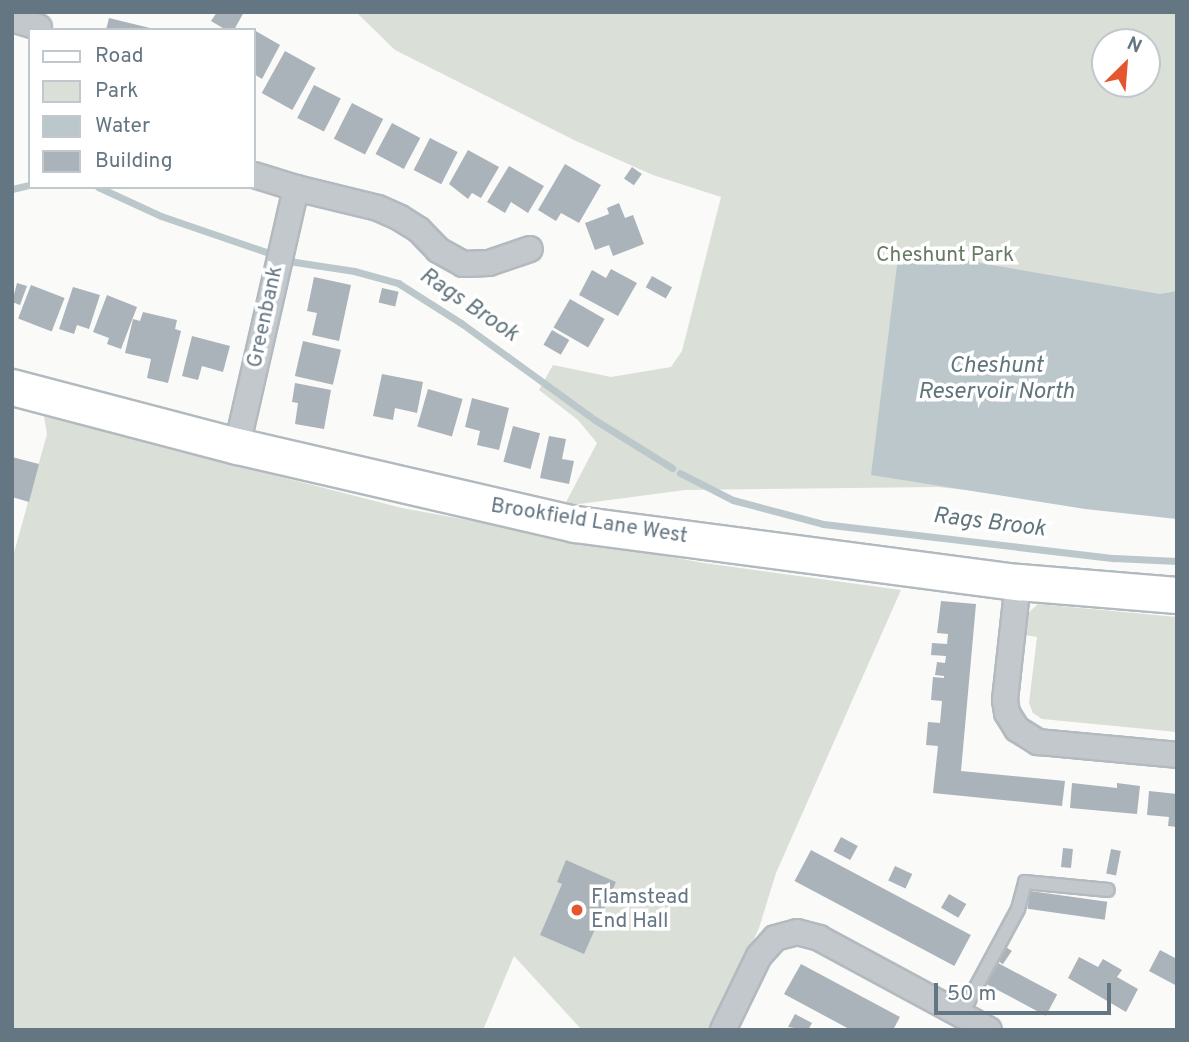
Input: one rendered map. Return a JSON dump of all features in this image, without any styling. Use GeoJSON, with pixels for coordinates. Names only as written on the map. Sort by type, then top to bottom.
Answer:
{"type":"FeatureCollection","features":[{"type":"Feature","properties":{"kind":"main road","name":"Brookfield Lane West"},"geometry":{"type":"LineString","coordinates":[[12,387],[237,446],[575,524],[1018,582],[1177,595]]}},
{"type":"Feature","properties":{"kind":"street"},"geometry":{"type":"LineString","coordinates":[[12,19],[39,27]]}},
{"type":"Feature","properties":{"kind":"street"},"geometry":{"type":"LineString","coordinates":[[256,176],[378,208],[419,230],[438,250],[463,264],[489,263],[530,249]]}},
{"type":"Feature","properties":{"kind":"street","name":"Greenbank"},"geometry":{"type":"LineString","coordinates":[[237,446],[296,188]]}},
{"type":"Feature","properties":{"kind":"street"},"geometry":{"type":"LineString","coordinates":[[1018,582],[1005,699],[1007,713],[1017,729],[1038,742],[1177,755]]}},
{"type":"Feature","properties":{"kind":"street"},"geometry":{"type":"LineString","coordinates":[[723,1030],[759,956],[775,938],[790,933],[819,938],[989,1030]]}},
{"type":"Feature","properties":{"kind":"lane"},"geometry":{"type":"LineString","coordinates":[[961,1015],[1018,909],[1025,882],[1108,890]]}},
{"type":"Feature","properties":{"kind":"green space","name":"Cheshunt Park"},"geometry":{"type":"Polygon","coordinates":[[[356,12],[1177,12],[1177,514],[939,487],[685,490],[564,506],[597,443],[578,420],[539,390],[553,365],[611,377],[671,367],[682,351],[721,197],[653,175],[576,141],[395,50],[356,12]]]}},
{"type":"Feature","properties":{"kind":"green space"},"geometry":{"type":"Polygon","coordinates":[[[44,416],[402,508],[704,563],[901,590],[776,873],[759,928],[712,1030],[582,1030],[514,956],[483,1030],[12,1030],[12,560],[47,434],[44,416]]]}},
{"type":"Feature","properties":{"kind":"green space"},"geometry":{"type":"Polygon","coordinates":[[[1038,604],[1177,617],[1177,732],[1042,719],[1033,713],[1029,703],[1037,637],[1020,634],[1027,614],[1038,604]]]}},
{"type":"Feature","properties":{"kind":"water","name":"Cheshunt Reservoir North"},"geometry":{"type":"Polygon","coordinates":[[[899,249],[1160,294],[1177,291],[1177,519],[1085,509],[871,475],[899,249]]]}},
{"type":"Feature","properties":{"kind":"building"},"geometry":{"type":"Polygon","coordinates":[[[217,12],[244,12],[235,28],[223,28],[211,21],[217,12]]]}},
{"type":"Feature","properties":{"kind":"building"},"geometry":{"type":"Polygon","coordinates":[[[109,18],[150,28],[106,28],[109,18]]]}},
{"type":"Feature","properties":{"kind":"building"},"geometry":{"type":"Polygon","coordinates":[[[256,31],[280,45],[262,79],[256,75],[256,31]]]}},
{"type":"Feature","properties":{"kind":"building"},"geometry":{"type":"Polygon","coordinates":[[[285,51],[316,68],[292,110],[262,93],[285,51]]]}},
{"type":"Feature","properties":{"kind":"building"},"geometry":{"type":"Polygon","coordinates":[[[314,85],[341,99],[324,132],[297,118],[314,85]]]}},
{"type":"Feature","properties":{"kind":"building"},"geometry":{"type":"Polygon","coordinates":[[[352,103],[383,119],[365,155],[334,139],[352,103]]]}},
{"type":"Feature","properties":{"kind":"building"},"geometry":{"type":"Polygon","coordinates":[[[392,123],[420,138],[404,169],[376,154],[392,123]]]}},
{"type":"Feature","properties":{"kind":"building"},"geometry":{"type":"Polygon","coordinates":[[[430,138],[458,152],[441,184],[414,170],[430,138]]]}},
{"type":"Feature","properties":{"kind":"building"},"geometry":{"type":"Polygon","coordinates":[[[468,150],[499,167],[481,198],[472,193],[468,199],[449,184],[468,150]]]}},
{"type":"Feature","properties":{"kind":"building"},"geometry":{"type":"Polygon","coordinates":[[[565,164],[601,185],[579,223],[561,213],[556,221],[538,210],[565,164]]]}},
{"type":"Feature","properties":{"kind":"building"},"geometry":{"type":"Polygon","coordinates":[[[509,166],[544,186],[528,213],[511,202],[505,213],[487,202],[509,166]]]}},
{"type":"Feature","properties":{"kind":"building"},"geometry":{"type":"Polygon","coordinates":[[[632,167],[642,174],[634,185],[624,178],[632,167]]]}},
{"type":"Feature","properties":{"kind":"building"},"geometry":{"type":"Polygon","coordinates":[[[619,203],[625,218],[633,215],[644,244],[613,256],[609,245],[595,250],[585,223],[609,214],[607,208],[619,203]]]}},
{"type":"Feature","properties":{"kind":"building"},"geometry":{"type":"Polygon","coordinates":[[[611,269],[637,283],[618,316],[579,295],[592,270],[606,278],[611,269]]]}},
{"type":"Feature","properties":{"kind":"building"},"geometry":{"type":"Polygon","coordinates":[[[652,276],[672,287],[666,299],[646,287],[652,276]]]}},
{"type":"Feature","properties":{"kind":"building"},"geometry":{"type":"Polygon","coordinates":[[[314,277],[351,285],[339,341],[312,335],[317,313],[307,311],[314,277]]]}},
{"type":"Feature","properties":{"kind":"building"},"geometry":{"type":"Polygon","coordinates":[[[17,283],[27,286],[20,305],[12,302],[17,283]]]}},
{"type":"Feature","properties":{"kind":"building"},"geometry":{"type":"Polygon","coordinates":[[[31,285],[65,298],[52,332],[18,319],[31,285]]]}},
{"type":"Feature","properties":{"kind":"building"},"geometry":{"type":"Polygon","coordinates":[[[73,287],[100,295],[89,329],[77,325],[74,334],[59,329],[73,287]]]}},
{"type":"Feature","properties":{"kind":"building"},"geometry":{"type":"Polygon","coordinates":[[[382,288],[399,292],[395,306],[379,303],[382,288]]]}},
{"type":"Feature","properties":{"kind":"building"},"geometry":{"type":"Polygon","coordinates":[[[107,295],[137,307],[121,349],[107,344],[109,338],[93,332],[107,295]]]}},
{"type":"Feature","properties":{"kind":"building"},"geometry":{"type":"Polygon","coordinates":[[[570,299],[605,319],[588,348],[554,328],[570,299]]]}},
{"type":"Feature","properties":{"kind":"building"},"geometry":{"type":"Polygon","coordinates":[[[143,312],[177,320],[175,329],[181,331],[168,383],[147,378],[151,359],[125,353],[133,319],[140,321],[143,312]]]}},
{"type":"Feature","properties":{"kind":"building"},"geometry":{"type":"Polygon","coordinates":[[[552,330],[569,340],[561,355],[544,345],[552,330]]]}},
{"type":"Feature","properties":{"kind":"building"},"geometry":{"type":"Polygon","coordinates":[[[192,336],[230,346],[223,372],[202,366],[198,380],[182,376],[192,336]]]}},
{"type":"Feature","properties":{"kind":"building"},"geometry":{"type":"Polygon","coordinates":[[[303,341],[341,350],[333,385],[295,376],[303,341]]]}},
{"type":"Feature","properties":{"kind":"building"},"geometry":{"type":"Polygon","coordinates":[[[382,374],[423,382],[417,413],[395,408],[393,420],[373,416],[382,374]]]}},
{"type":"Feature","properties":{"kind":"building"},"geometry":{"type":"Polygon","coordinates":[[[295,383],[331,390],[324,429],[295,424],[298,403],[292,402],[295,383]]]}},
{"type":"Feature","properties":{"kind":"building"},"geometry":{"type":"Polygon","coordinates":[[[428,389],[463,399],[452,436],[417,426],[428,389]]]}},
{"type":"Feature","properties":{"kind":"building"},"geometry":{"type":"Polygon","coordinates":[[[472,398],[509,408],[499,450],[477,445],[480,431],[465,427],[472,398]]]}},
{"type":"Feature","properties":{"kind":"building"},"geometry":{"type":"Polygon","coordinates":[[[513,426],[540,433],[530,469],[503,462],[513,426]]]}},
{"type":"Feature","properties":{"kind":"building"},"geometry":{"type":"Polygon","coordinates":[[[549,436],[566,439],[562,459],[574,461],[569,484],[540,478],[549,436]]]}},
{"type":"Feature","properties":{"kind":"building"},"geometry":{"type":"Polygon","coordinates":[[[12,457],[39,464],[29,502],[12,497],[12,457]]]}},
{"type":"Feature","properties":{"kind":"building"},"geometry":{"type":"Polygon","coordinates":[[[941,601],[976,604],[961,771],[1065,781],[1062,806],[933,793],[938,746],[926,745],[928,722],[940,723],[942,701],[931,700],[933,677],[944,678],[935,675],[937,662],[945,663],[946,656],[931,655],[932,643],[947,644],[948,634],[937,633],[941,601]]]}},
{"type":"Feature","properties":{"kind":"building"},"geometry":{"type":"Polygon","coordinates":[[[1072,783],[1117,788],[1117,783],[1140,786],[1137,814],[1070,808],[1072,783]]]}},
{"type":"Feature","properties":{"kind":"building"},"geometry":{"type":"Polygon","coordinates":[[[1149,791],[1177,794],[1177,827],[1168,826],[1169,817],[1147,815],[1149,791]]]}},
{"type":"Feature","properties":{"kind":"building"},"geometry":{"type":"Polygon","coordinates":[[[841,837],[858,846],[850,860],[833,851],[841,837]]]}},
{"type":"Feature","properties":{"kind":"building"},"geometry":{"type":"Polygon","coordinates":[[[1063,848],[1073,849],[1071,868],[1061,867],[1063,848]]]}},
{"type":"Feature","properties":{"kind":"building"},"geometry":{"type":"Polygon","coordinates":[[[1111,849],[1121,851],[1116,875],[1106,874],[1111,849]]]}},
{"type":"Feature","properties":{"kind":"building"},"geometry":{"type":"Polygon","coordinates":[[[811,850],[971,935],[954,966],[795,881],[811,850]]]}},
{"type":"Feature","properties":{"kind":"building","name":"Flamstead End Hall"},"geometry":{"type":"Polygon","coordinates":[[[566,860],[616,882],[584,954],[540,935],[562,884],[557,882],[566,860]]]}},
{"type":"Feature","properties":{"kind":"building"},"geometry":{"type":"Polygon","coordinates":[[[895,866],[912,874],[905,889],[888,881],[895,866]]]}},
{"type":"Feature","properties":{"kind":"building"},"geometry":{"type":"Polygon","coordinates":[[[1030,891],[1107,902],[1105,920],[1027,909],[1030,891]]]}},
{"type":"Feature","properties":{"kind":"building"},"geometry":{"type":"Polygon","coordinates":[[[949,894],[966,904],[958,918],[941,908],[949,894]]]}},
{"type":"Feature","properties":{"kind":"building"},"geometry":{"type":"Polygon","coordinates":[[[1006,947],[1012,951],[1003,964],[997,960],[1006,947]]]}},
{"type":"Feature","properties":{"kind":"building"},"geometry":{"type":"Polygon","coordinates":[[[1160,950],[1177,959],[1177,986],[1149,971],[1160,950]]]}},
{"type":"Feature","properties":{"kind":"building"},"geometry":{"type":"Polygon","coordinates":[[[1079,957],[1098,967],[1103,959],[1122,970],[1117,977],[1138,989],[1126,1012],[1068,978],[1079,957]]]}},
{"type":"Feature","properties":{"kind":"building"},"geometry":{"type":"Polygon","coordinates":[[[998,963],[1057,994],[1046,1016],[987,984],[998,963]]]}},
{"type":"Feature","properties":{"kind":"building"},"geometry":{"type":"Polygon","coordinates":[[[801,964],[900,1017],[893,1030],[851,1030],[784,994],[801,964]]]}},
{"type":"Feature","properties":{"kind":"building"},"geometry":{"type":"Polygon","coordinates":[[[795,1014],[812,1023],[808,1030],[788,1027],[795,1014]]]}},
{"type":"Feature","properties":{"kind":"waterway","name":"Rags Brook"},"geometry":{"type":"LineString","coordinates":[[12,189],[28,185]]}},
{"type":"Feature","properties":{"kind":"waterway","name":"Rags Brook"},"geometry":{"type":"LineString","coordinates":[[102,189],[161,216],[295,262],[354,271],[398,283],[461,323],[595,420],[672,468]]}},
{"type":"Feature","properties":{"kind":"waterway","name":"Rags Brook"},"geometry":{"type":"LineString","coordinates":[[680,473],[733,500],[823,524],[1114,558],[1177,561]]}},
{"type":"Feature","properties":{"kind":"place","name":"Flamstead End Hall"},"geometry":{"type":"Point","coordinates":[577,910]}}]}
